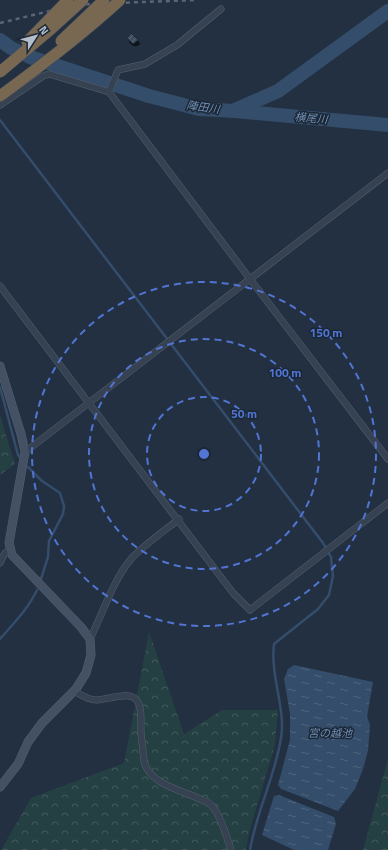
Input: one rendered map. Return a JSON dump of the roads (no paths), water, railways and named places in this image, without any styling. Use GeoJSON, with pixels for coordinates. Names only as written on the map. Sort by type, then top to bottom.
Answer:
{"type":"FeatureCollection","features":[{"type":"Feature","properties":{"kind":"highway"},"geometry":{"type":"LineString","coordinates":[[0,67],[68,0]]}},
{"type":"Feature","properties":{"kind":"highway"},"geometry":{"type":"LineString","coordinates":[[0,72],[84,0]]}},
{"type":"Feature","properties":{"kind":"highway"},"geometry":{"type":"LineString","coordinates":[[0,89],[66,37],[104,0]]}},
{"type":"Feature","properties":{"kind":"highway"},"geometry":{"type":"LineString","coordinates":[[0,96],[40,67],[97,22],[120,0]]}},
{"type":"Feature","properties":{"kind":"street"},"geometry":{"type":"LineString","coordinates":[[110,90],[118,70],[146,64],[177,45],[220,9]]}},
{"type":"Feature","properties":{"kind":"street"},"geometry":{"type":"LineString","coordinates":[[0,105],[43,76],[49,74],[110,90],[250,279],[388,459]]}},
{"type":"Feature","properties":{"kind":"street"},"geometry":{"type":"LineString","coordinates":[[25,452],[388,173]]}},
{"type":"Feature","properties":{"kind":"street"},"geometry":{"type":"LineString","coordinates":[[0,286],[234,593],[250,610],[388,503]]}},
{"type":"Feature","properties":{"kind":"street"},"geometry":{"type":"LineString","coordinates":[[0,366],[25,452],[8,544],[12,555],[81,627],[90,639]]}},
{"type":"Feature","properties":{"kind":"street"},"geometry":{"type":"LineString","coordinates":[[0,787],[18,764],[28,742],[42,723],[74,691],[86,673],[91,655],[90,639],[114,586],[131,560],[144,547],[179,519]]}},
{"type":"Feature","properties":{"kind":"street"},"geometry":{"type":"LineString","coordinates":[[0,562],[5,554],[10,550]]}},
{"type":"Feature","properties":{"kind":"street"},"geometry":{"type":"LineString","coordinates":[[74,691],[87,698],[97,700],[115,696],[128,696],[135,698],[138,702],[140,711],[144,762],[146,769],[151,776],[167,785],[211,804],[221,822],[231,850]]}},
{"type":"Feature","properties":{"kind":"water","name":"宮の越池"},"geometry":{"type":"Polygon","coordinates":[[[294,665],[373,682],[367,717],[370,725],[368,751],[355,789],[338,811],[281,789],[278,785],[290,740],[290,714],[284,679],[288,669],[294,665]]]}},
{"type":"Feature","properties":{"kind":"water"},"geometry":{"type":"Polygon","coordinates":[[[279,795],[334,817],[336,824],[328,850],[294,850],[262,835],[274,796],[279,795]]]}},
{"type":"Feature","properties":{"kind":"waterway","name":"陣田川"},"geometry":{"type":"LineString","coordinates":[[235,110],[278,91],[388,11]]}},
{"type":"Feature","properties":{"kind":"waterway","name":"陣田川"},"geometry":{"type":"LineString","coordinates":[[0,40],[11,48],[30,57],[149,96],[199,109],[388,125]]}},
{"type":"Feature","properties":{"kind":"waterway"},"geometry":{"type":"LineString","coordinates":[[0,120],[323,543],[331,557],[333,576],[329,595],[318,609],[274,644],[273,656],[281,716],[281,738],[250,850]]}},
{"type":"Feature","properties":{"kind":"waterway"},"geometry":{"type":"LineString","coordinates":[[0,387],[18,455],[20,457]]}},
{"type":"Feature","properties":{"kind":"waterway"},"geometry":{"type":"LineString","coordinates":[[28,467],[42,481],[60,493],[64,506],[63,514],[49,541],[48,557],[41,579]]}},
{"type":"Feature","properties":{"kind":"waterway"},"geometry":{"type":"LineString","coordinates":[[0,639],[25,610],[37,590]]}},
{"type":"Feature","properties":{"kind":"railway"},"geometry":{"type":"LineString","coordinates":[[0,23],[62,8],[90,4],[196,0]]}},
{"type":"Feature","properties":{"kind":"water label","name":"横尾川"},"geometry":{"type":"Point","coordinates":[311,118]}}]}
